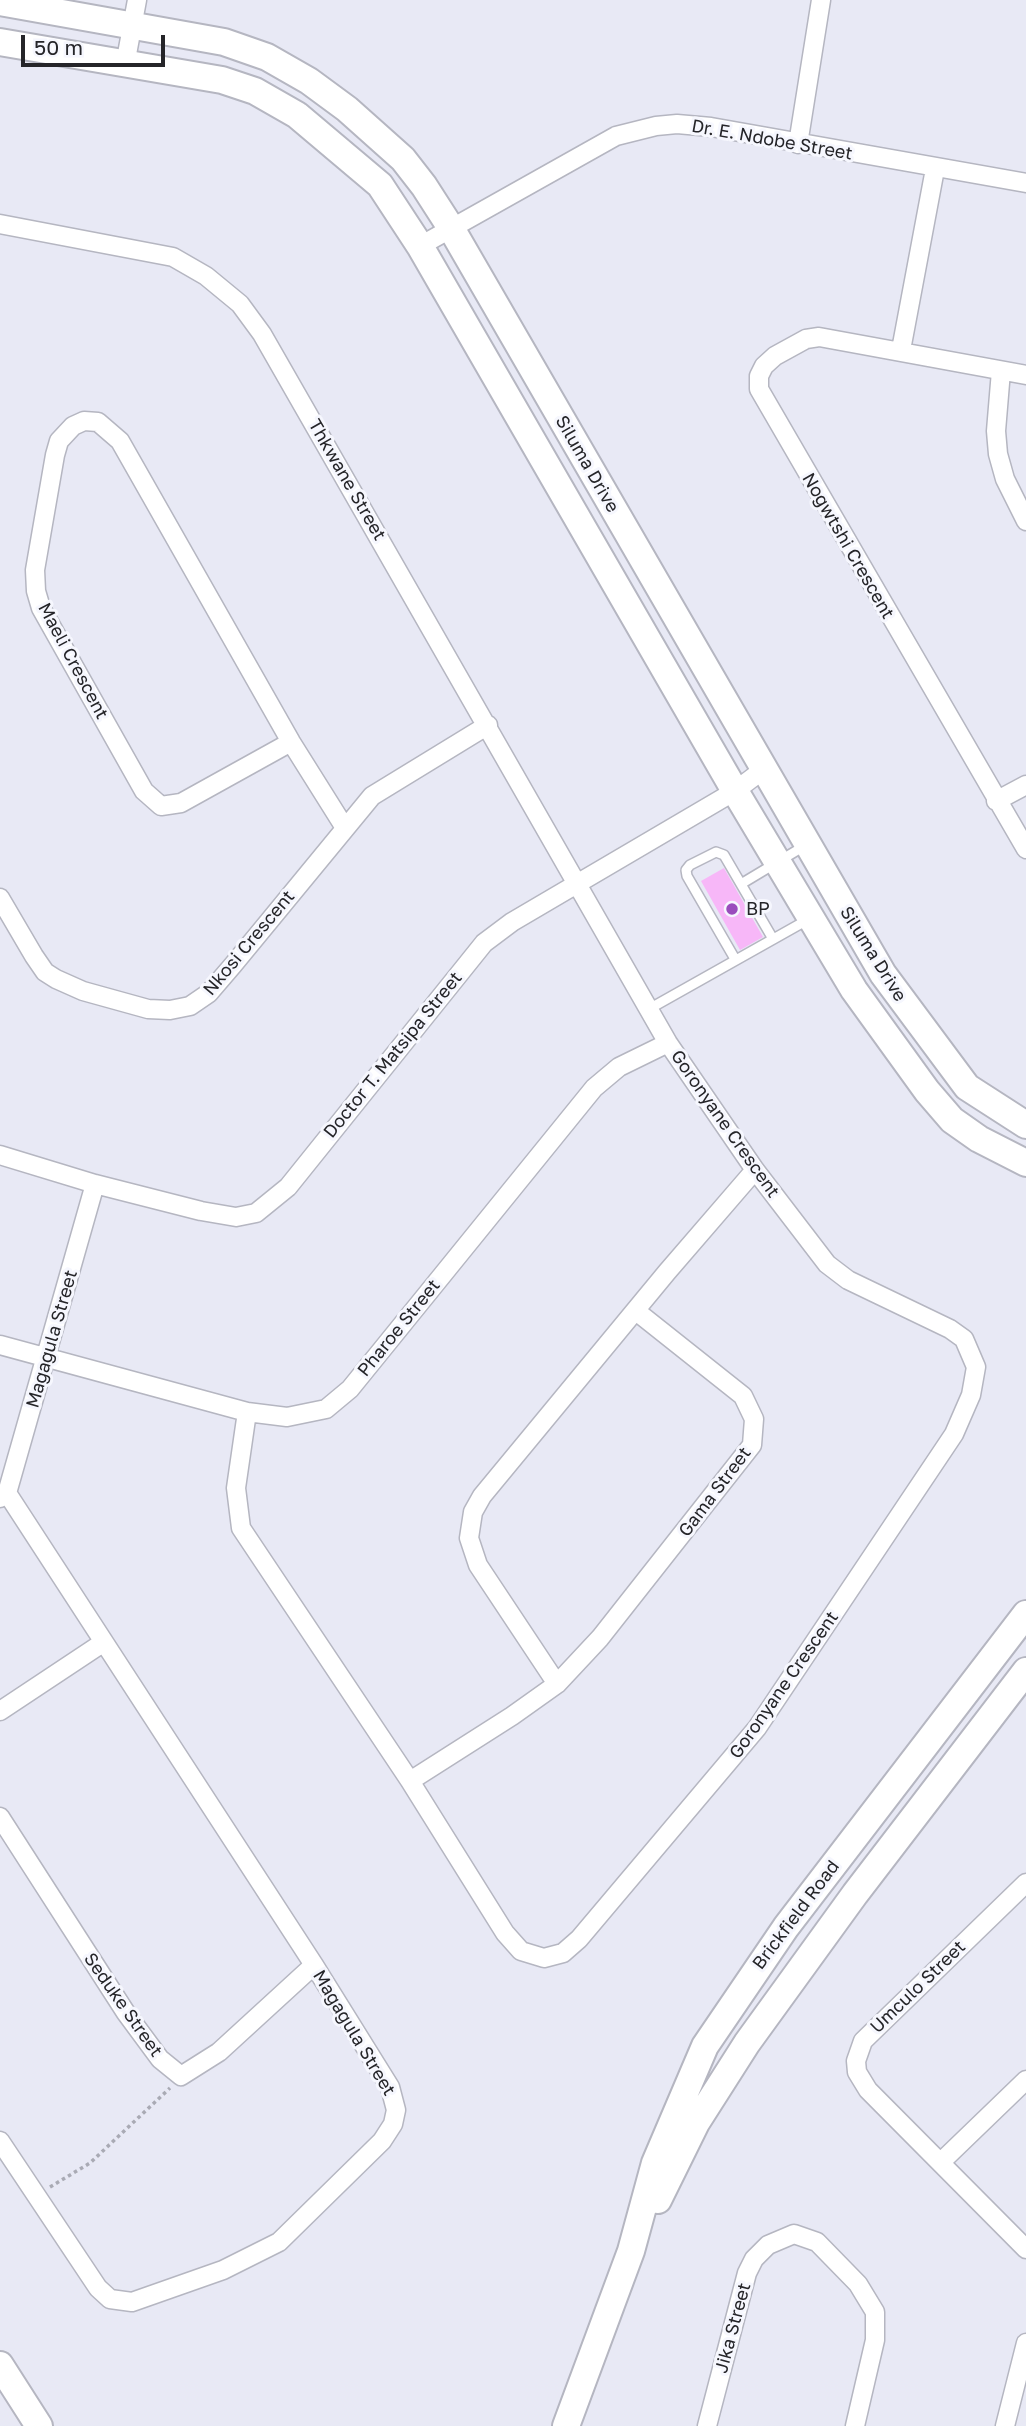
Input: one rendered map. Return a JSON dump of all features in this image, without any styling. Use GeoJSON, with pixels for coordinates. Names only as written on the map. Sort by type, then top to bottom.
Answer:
{"type":"FeatureCollection","features":[{"type":"Feature","properties":{"kind":"street"},"geometry":{"type":"LineString","coordinates":[[125,65],[137,0]]}},
{"type":"Feature","properties":{"kind":"street"},"geometry":{"type":"LineString","coordinates":[[798,144],[821,0]]}},
{"type":"Feature","properties":{"kind":"street","name":"Siluma Drive"},"geometry":{"type":"LineString","coordinates":[[0,2],[224,42],[267,57],[309,81],[379,135],[403,159],[425,186],[451,228],[883,974],[952,1070],[981,1098],[1026,1125]]}},
{"type":"Feature","properties":{"kind":"street","name":"Siluma Drive"},"geometry":{"type":"LineString","coordinates":[[0,41],[222,80],[255,91],[297,116],[380,185],[420,246],[735,791],[854,990],[927,1091],[952,1120],[979,1139],[1026,1163]]}},
{"type":"Feature","properties":{"kind":"street","name":"Dr. E. Ndobe Street"},"geometry":{"type":"LineString","coordinates":[[420,246],[616,136],[635,129],[677,124],[1026,183]]}},
{"type":"Feature","properties":{"kind":"street"},"geometry":{"type":"LineString","coordinates":[[901,350],[935,169]]}},
{"type":"Feature","properties":{"kind":"street","name":"Thkwane Street"},"geometry":{"type":"LineString","coordinates":[[0,224],[173,257],[206,276],[240,304],[262,334],[579,883]]}},
{"type":"Feature","properties":{"kind":"street","name":"Nogwtshi Crescent"},"geometry":{"type":"LineString","coordinates":[[1026,375],[901,350],[818,337],[806,340],[775,356],[764,366],[759,376],[759,389],[1026,849]]}},
{"type":"Feature","properties":{"kind":"street"},"geometry":{"type":"LineString","coordinates":[[1002,371],[996,431],[998,454],[1005,479],[1026,521]]}},
{"type":"Feature","properties":{"kind":"street","name":"Maeli Crescent"},"geometry":{"type":"LineString","coordinates":[[291,742],[181,803],[161,806],[144,791],[41,608],[36,590],[35,570],[55,455],[59,441],[73,426],[85,421],[98,422],[120,441],[291,742],[345,828]]}},
{"type":"Feature","properties":{"kind":"street","name":"Nkosi Crescent"},"geometry":{"type":"LineString","coordinates":[[0,898],[45,972],[56,979],[83,991],[148,1009],[182,1008],[195,1004],[209,993],[372,796],[488,725]]}},
{"type":"Feature","properties":{"kind":"street","name":"Doctor T. Matsipa Street"},"geometry":{"type":"LineString","coordinates":[[0,1155],[201,1212],[236,1217],[256,1213],[268,1206],[296,1177],[484,943],[512,922],[735,791],[764,769]]}},
{"type":"Feature","properties":{"kind":"street"},"geometry":{"type":"LineString","coordinates":[[996,801],[1026,785]]}},
{"type":"Feature","properties":{"kind":"street","name":"Goronyane Crescent"},"geometry":{"type":"LineString","coordinates":[[247,1412],[236,1488],[241,1528],[410,1781],[515,1945],[535,1957],[563,1953],[588,1928],[757,1728],[954,1434],[975,1381],[976,1367],[964,1339],[837,1272],[815,1250],[755,1170],[668,1043],[579,883]]}},
{"type":"Feature","properties":{"kind":"street","name":"Pharoe Street"},"geometry":{"type":"LineString","coordinates":[[0,1345],[247,1412],[300,1416],[327,1409],[337,1402],[594,1088],[619,1067],[668,1043]]}},
{"type":"Feature","properties":{"kind":"street"},"geometry":{"type":"LineString","coordinates":[[557,1684],[478,1565],[469,1538],[469,1524],[482,1496],[755,1170]]}},
{"type":"Feature","properties":{"kind":"street","name":"Magagula Street"},"geometry":{"type":"LineString","coordinates":[[0,2141],[98,2288],[105,2296],[117,2301],[142,2299],[223,2270],[267,2250],[292,2232],[382,2141],[393,2124],[396,2110],[390,2087],[314,1965],[104,1642],[4,1496],[48,1357],[95,1184]]}},
{"type":"Feature","properties":{"kind":"street","name":"Gama Street"},"geometry":{"type":"LineString","coordinates":[[410,1781],[557,1684],[600,1638],[752,1445],[754,1419],[743,1396],[636,1311]]}},
{"type":"Feature","properties":{"kind":"street","name":"Brickfield Road"},"geometry":{"type":"LineString","coordinates":[[566,2426],[631,2250],[655,2163],[683,2091],[712,2034],[786,1927],[1026,1615]]}},
{"type":"Feature","properties":{"kind":"street"},"geometry":{"type":"LineString","coordinates":[[0,1711],[104,1642]]}},
{"type":"Feature","properties":{"kind":"street","name":"Brickfield Road"},"geometry":{"type":"LineString","coordinates":[[631,2250],[637,2245],[696,2123],[747,2043],[855,1894],[1026,1671]]}},
{"type":"Feature","properties":{"kind":"street","name":"Seduke Street"},"geometry":{"type":"LineString","coordinates":[[0,1817],[125,2013],[160,2059],[181,2076]]}},
{"type":"Feature","properties":{"kind":"street","name":"Umculo Street"},"geometry":{"type":"LineString","coordinates":[[1026,1883],[863,2040],[858,2050],[857,2072],[868,2090],[1026,2249]]}},
{"type":"Feature","properties":{"kind":"street"},"geometry":{"type":"LineString","coordinates":[[181,2076],[219,2052],[314,1965]]}},
{"type":"Feature","properties":{"kind":"street"},"geometry":{"type":"LineString","coordinates":[[941,2162],[1026,2080]]}},
{"type":"Feature","properties":{"kind":"street","name":"Jika Street"},"geometry":{"type":"LineString","coordinates":[[707,2426],[747,2273],[754,2259],[768,2245],[794,2234],[817,2242],[858,2284],[874,2312],[875,2340],[855,2426]]}},
{"type":"Feature","properties":{"kind":"street"},"geometry":{"type":"LineString","coordinates":[[1005,2426],[1026,2343]]}},
{"type":"Feature","properties":{"kind":"street"},"geometry":{"type":"LineString","coordinates":[[0,2365],[39,2426]]}},
{"type":"Feature","properties":{"kind":"lane"},"geometry":{"type":"LineString","coordinates":[[741,884],[807,844]]}},
{"type":"Feature","properties":{"kind":"lane"},"geometry":{"type":"LineString","coordinates":[[735,959],[686,870],[719,852],[724,855],[772,939]]}},
{"type":"Feature","properties":{"kind":"lane"},"geometry":{"type":"LineString","coordinates":[[649,1009],[811,918]]}},
{"type":"Feature","properties":{"kind":"path"},"geometry":{"type":"LineString","coordinates":[[34,2193],[66,2179],[90,2163],[181,2076]]}},
{"type":"Feature","properties":{"kind":"building"},"geometry":{"type":"Polygon","coordinates":[[[724,868],[763,937],[740,950],[701,881],[724,868]]]}},
{"type":"Feature","properties":{"kind":"place","name":"BP"},"geometry":{"type":"Point","coordinates":[732,909]}}]}
